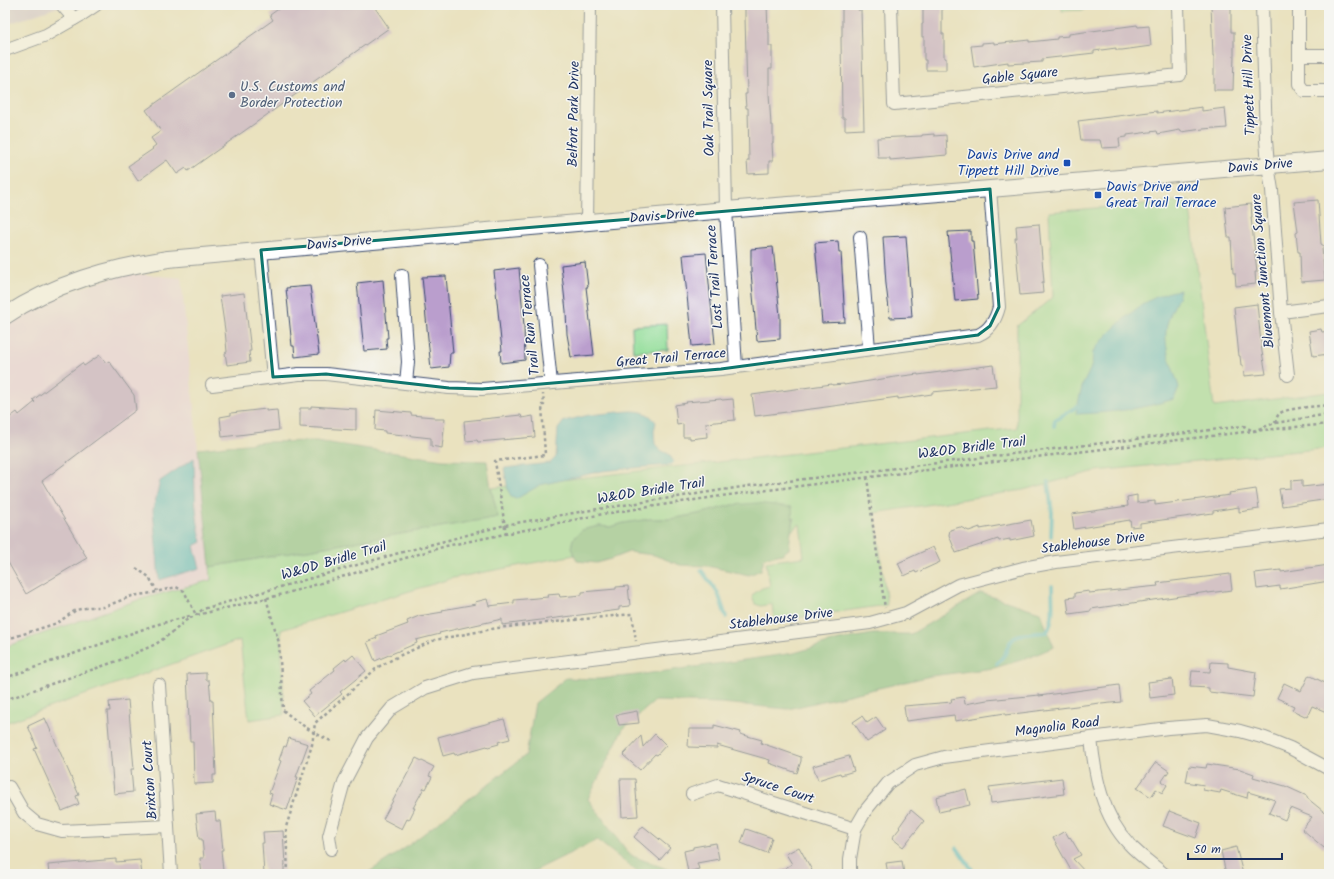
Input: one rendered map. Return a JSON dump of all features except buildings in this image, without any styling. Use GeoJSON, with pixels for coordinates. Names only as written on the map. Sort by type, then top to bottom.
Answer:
{"type":"FeatureCollection","features":[{"type":"Feature","properties":{"kind":"main road","name":"Davis Drive"},"geometry":{"type":"LineString","coordinates":[[5,316],[53,290],[91,275],[128,265],[168,259],[726,210],[1329,160]]}},
{"type":"Feature","properties":{"kind":"street"},"geometry":{"type":"LineString","coordinates":[[62,5],[74,19]]}},
{"type":"Feature","properties":{"kind":"street"},"geometry":{"type":"LineString","coordinates":[[5,50],[46,35],[96,5]]}},
{"type":"Feature","properties":{"kind":"street","name":"Belfort Park Drive"},"geometry":{"type":"LineString","coordinates":[[588,222],[590,5]]}},
{"type":"Feature","properties":{"kind":"street","name":"Oak Trail Square"},"geometry":{"type":"LineString","coordinates":[[722,5],[726,210]]}},
{"type":"Feature","properties":{"kind":"street","name":"Gable Square"},"geometry":{"type":"LineString","coordinates":[[891,5],[894,104],[1180,75],[1178,5]]}},
{"type":"Feature","properties":{"kind":"street","name":"Tippett Hill Drive"},"geometry":{"type":"LineString","coordinates":[[1262,5],[1268,165]]}},
{"type":"Feature","properties":{"kind":"street"},"geometry":{"type":"LineString","coordinates":[[1298,5],[1300,55],[1299,84],[1304,91],[1329,91]]}},
{"type":"Feature","properties":{"kind":"street"},"geometry":{"type":"LineString","coordinates":[[1300,55],[1329,55]]}},
{"type":"Feature","properties":{"kind":"street","name":"Bluemont Junction Square"},"geometry":{"type":"LineString","coordinates":[[1268,165],[1272,190],[1281,312],[1288,375]]}},
{"type":"Feature","properties":{"kind":"street","name":"Great Trail Terrace"},"geometry":{"type":"LineString","coordinates":[[212,385],[299,374],[326,374],[449,388],[482,389],[736,367],[978,335],[990,326],[999,307],[990,189]]}},
{"type":"Feature","properties":{"kind":"street","name":"Lost Trail Terrace"},"geometry":{"type":"LineString","coordinates":[[726,210],[736,367]]}},
{"type":"Feature","properties":{"kind":"street"},"geometry":{"type":"LineString","coordinates":[[860,237],[869,349]]}},
{"type":"Feature","properties":{"kind":"street"},"geometry":{"type":"LineString","coordinates":[[261,250],[273,377]]}},
{"type":"Feature","properties":{"kind":"street","name":"Trail Run Terrace"},"geometry":{"type":"LineString","coordinates":[[540,265],[547,383]]}},
{"type":"Feature","properties":{"kind":"street"},"geometry":{"type":"LineString","coordinates":[[402,275],[408,362],[406,383]]}},
{"type":"Feature","properties":{"kind":"street"},"geometry":{"type":"LineString","coordinates":[[1281,312],[1329,306]]}},
{"type":"Feature","properties":{"kind":"street","name":"Stablehouse Drive"},"geometry":{"type":"LineString","coordinates":[[331,849],[329,836],[344,782],[368,738],[392,708],[425,688],[473,673],[870,623],[906,613],[958,585],[1023,568],[1063,561],[1329,529]]}},
{"type":"Feature","properties":{"kind":"street","name":"Brixton Court"},"geometry":{"type":"LineString","coordinates":[[159,685],[171,874]]}},
{"type":"Feature","properties":{"kind":"street","name":"Magnolia Road"},"geometry":{"type":"LineString","coordinates":[[850,874],[850,859],[855,829],[866,810],[888,782],[915,765],[944,757],[1168,728],[1207,725],[1240,731],[1265,738],[1290,748],[1329,769]]}},
{"type":"Feature","properties":{"kind":"street"},"geometry":{"type":"LineString","coordinates":[[1091,739],[1097,781],[1106,808],[1113,822],[1128,843],[1164,874]]}},
{"type":"Feature","properties":{"kind":"street","name":"Spruce Court"},"geometry":{"type":"LineString","coordinates":[[692,794],[718,784],[855,829]]}},
{"type":"Feature","properties":{"kind":"street"},"geometry":{"type":"LineString","coordinates":[[5,788],[9,787],[24,813],[37,824],[62,831],[168,826]]}},
{"type":"Feature","properties":{"kind":"path"},"geometry":{"type":"LineString","coordinates":[[506,534],[495,461],[545,455],[542,405],[544,405],[547,383]]}},
{"type":"Feature","properties":{"kind":"path"},"geometry":{"type":"LineString","coordinates":[[1275,423],[1279,414],[1282,412],[1329,405]]}},
{"type":"Feature","properties":{"kind":"path"},"geometry":{"type":"LineString","coordinates":[[5,678],[24,670],[155,625],[266,598],[446,546],[603,514],[721,496],[867,477],[1253,431],[1275,423],[1329,414]]}},
{"type":"Feature","properties":{"kind":"path","name":"W&OD Bridle Trail"},"geometry":{"type":"LineString","coordinates":[[5,700],[120,660],[156,644],[203,609],[505,525],[585,511],[763,484],[1244,426],[1253,431],[1329,424]]}},
{"type":"Feature","properties":{"kind":"path"},"geometry":{"type":"LineString","coordinates":[[867,477],[872,526],[885,608]]}},
{"type":"Feature","properties":{"kind":"path"},"geometry":{"type":"LineString","coordinates":[[136,568],[149,576],[157,592]]}},
{"type":"Feature","properties":{"kind":"path"},"geometry":{"type":"LineString","coordinates":[[5,629],[10,638],[14,638],[57,624],[76,610],[90,606],[104,607],[132,596],[157,592],[173,587],[178,587],[184,591],[196,615]]}},
{"type":"Feature","properties":{"kind":"path"},"geometry":{"type":"LineString","coordinates":[[266,598],[276,628],[279,644],[283,710],[314,734],[331,741]]}},
{"type":"Feature","properties":{"kind":"highlighted area"},"geometry":{"type":"Polygon","coordinates":[[[990,189],[999,307],[990,326],[978,335],[721,369],[482,389],[449,388],[326,374],[273,377],[261,250],[990,189]]]}},
{"type":"Feature","properties":{"kind":"shaded area"},"geometry":{"type":"Polygon","coordinates":[[[5,5],[64,5],[5,25],[5,5]]]}},
{"type":"Feature","properties":{"kind":"shaded area"},"geometry":{"type":"Polygon","coordinates":[[[127,273],[181,278],[211,580],[138,600],[5,647],[5,323],[39,305],[80,288],[127,273]]]}},
{"type":"Feature","properties":{"kind":"green space"},"geometry":{"type":"Polygon","coordinates":[[[1062,5],[1084,5],[1084,10],[1062,11],[1062,5]]]}},
{"type":"Feature","properties":{"kind":"green space"},"geometry":{"type":"Polygon","coordinates":[[[1189,200],[1214,407],[1329,392],[1329,448],[1096,471],[1023,490],[875,513],[887,605],[774,621],[772,604],[761,606],[755,604],[752,595],[762,588],[770,586],[766,562],[804,557],[800,524],[790,532],[794,518],[732,505],[703,513],[670,519],[650,519],[610,527],[599,526],[582,530],[573,539],[571,548],[575,555],[453,578],[281,630],[284,715],[249,720],[240,640],[5,723],[5,647],[138,600],[211,580],[210,567],[498,517],[491,488],[1017,428],[1017,326],[1053,297],[1049,212],[1189,200]]]}},
{"type":"Feature","properties":{"kind":"green space"},"geometry":{"type":"Polygon","coordinates":[[[667,324],[668,350],[633,352],[632,326],[667,324]]]}},
{"type":"Feature","properties":{"kind":"green space"},"geometry":{"type":"Polygon","coordinates":[[[316,441],[443,460],[487,461],[491,488],[498,517],[210,567],[198,449],[265,442],[316,441]]]}},
{"type":"Feature","properties":{"kind":"green space"},"geometry":{"type":"Polygon","coordinates":[[[757,503],[792,507],[792,528],[789,549],[782,554],[764,558],[761,570],[749,575],[707,566],[680,565],[654,555],[629,552],[596,563],[577,561],[571,548],[573,539],[582,530],[599,526],[610,527],[650,519],[670,519],[703,513],[732,505],[757,503]]]}},
{"type":"Feature","properties":{"kind":"green space"},"geometry":{"type":"Polygon","coordinates":[[[981,593],[1040,612],[1054,647],[1028,658],[994,668],[931,676],[788,709],[721,703],[655,701],[623,729],[588,799],[630,855],[680,874],[640,874],[597,840],[528,874],[366,874],[405,848],[526,755],[535,703],[566,678],[597,679],[637,675],[794,653],[839,640],[873,634],[911,634],[981,593]]]}},
{"type":"Feature","properties":{"kind":"water"},"geometry":{"type":"Polygon","coordinates":[[[1180,290],[1169,317],[1166,330],[1168,354],[1179,387],[1174,399],[1125,410],[1076,414],[1083,384],[1092,364],[1093,352],[1099,344],[1133,312],[1150,300],[1169,292],[1180,290]]]}},
{"type":"Feature","properties":{"kind":"water"},"geometry":{"type":"Polygon","coordinates":[[[629,411],[644,413],[656,422],[654,431],[655,444],[662,451],[669,454],[674,462],[671,465],[602,471],[540,485],[516,499],[511,497],[508,490],[504,468],[550,463],[556,457],[558,429],[564,421],[589,415],[629,411]]]}},
{"type":"Feature","properties":{"kind":"water"},"geometry":{"type":"Polygon","coordinates":[[[194,458],[196,511],[202,542],[194,546],[200,568],[159,580],[153,510],[160,481],[194,458]]]}},
{"type":"Feature","properties":{"kind":"waterway"},"geometry":{"type":"LineString","coordinates":[[1054,426],[1055,420],[1078,406]]}},
{"type":"Feature","properties":{"kind":"waterway"},"geometry":{"type":"LineString","coordinates":[[1048,482],[1052,513],[1051,536]]}},
{"type":"Feature","properties":{"kind":"waterway"},"geometry":{"type":"LineString","coordinates":[[701,570],[718,593],[726,617]]}},
{"type":"Feature","properties":{"kind":"waterway"},"geometry":{"type":"LineString","coordinates":[[997,664],[1005,654],[1010,642],[1018,635],[1047,632],[1050,627],[1052,616],[1052,586]]}},
{"type":"Feature","properties":{"kind":"waterway"},"geometry":{"type":"LineString","coordinates":[[957,848],[975,874]]}},
{"type":"Feature","properties":{"kind":"place","name":"U.S. Customs and Border Protection"},"geometry":{"type":"Point","coordinates":[232,95]}},
{"type":"Feature","properties":{"kind":"place","name":"Davis Drive and Tippett Hill Drive"},"geometry":{"type":"Point","coordinates":[1067,163]}},
{"type":"Feature","properties":{"kind":"place","name":"Davis Drive and Great Trail Terrace"},"geometry":{"type":"Point","coordinates":[1098,195]}}]}
